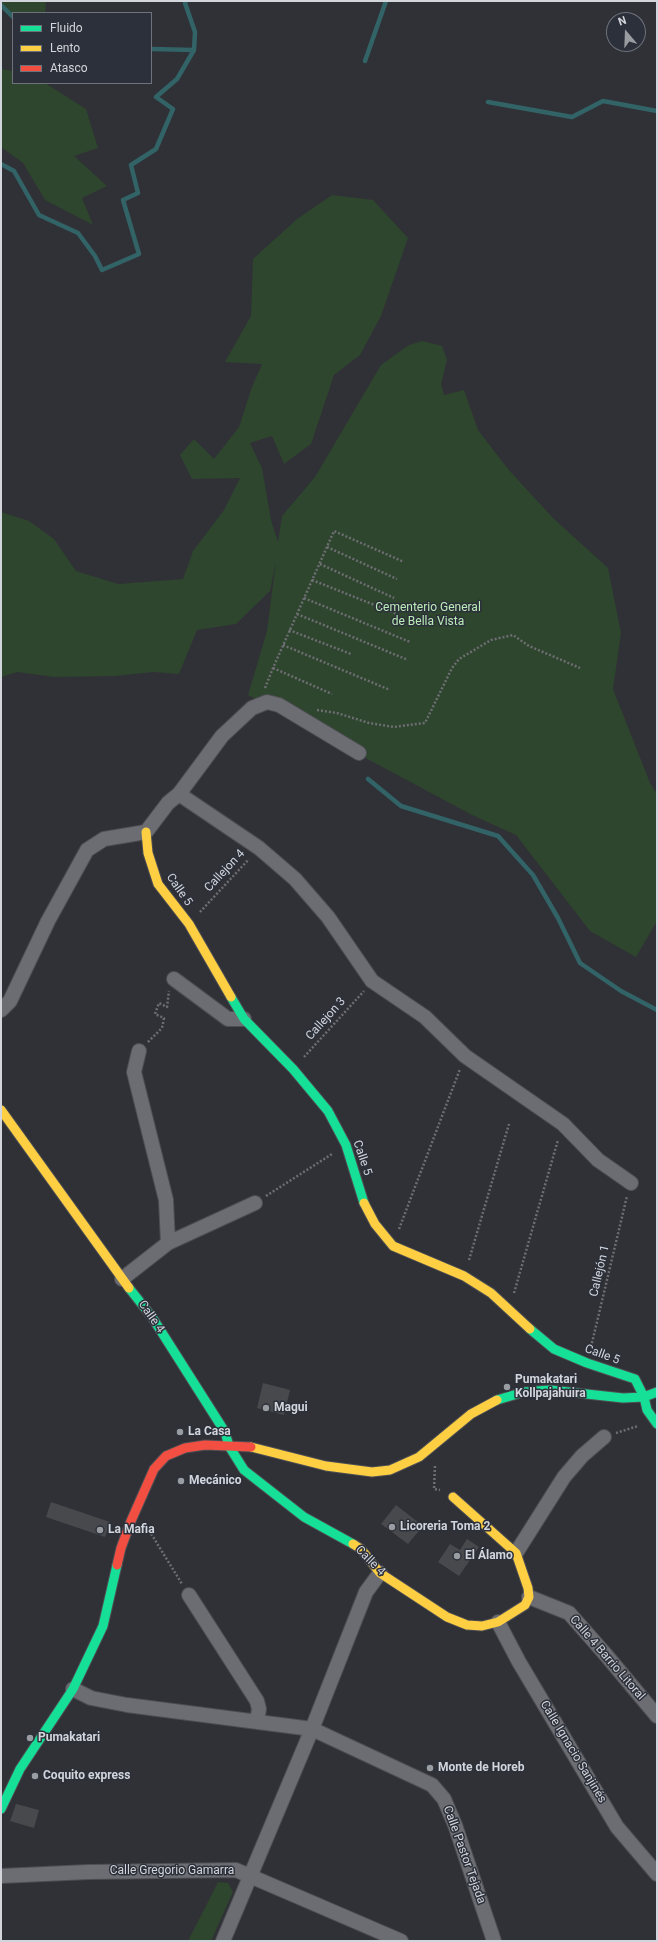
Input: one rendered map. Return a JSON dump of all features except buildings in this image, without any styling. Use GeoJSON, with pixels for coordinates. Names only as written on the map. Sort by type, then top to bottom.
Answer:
{"type":"FeatureCollection","features":[{"type":"Feature","properties":{"kind":"street"},"geometry":{"type":"LineString","coordinates":[[1,1010],[10,1001],[48,921],[87,850],[104,839],[146,832],[168,803],[179,794],[222,736],[252,708],[260,703],[267,702],[279,705],[359,753]]}},
{"type":"Feature","properties":{"kind":"street"},"geometry":{"type":"LineString","coordinates":[[179,794],[259,848],[300,884],[328,917],[372,981],[424,1017],[465,1056],[563,1124],[598,1160],[630,1182]]}},
{"type":"Feature","properties":{"kind":"street","name":"Calle 5"},"geometry":{"type":"LineString","coordinates":[[146,832],[148,853],[158,884],[189,924],[244,1019],[293,1069],[328,1111],[346,1145],[366,1208],[374,1224],[393,1246],[464,1276],[491,1293],[509,1311],[554,1348],[587,1363],[635,1379],[644,1397],[647,1410],[656,1423]]}},
{"type":"Feature","properties":{"kind":"street"},"geometry":{"type":"LineString","coordinates":[[174,979],[228,1019],[244,1019]]}},
{"type":"Feature","properties":{"kind":"street"},"geometry":{"type":"LineString","coordinates":[[139,1050],[134,1072],[166,1200],[168,1243]]}},
{"type":"Feature","properties":{"kind":"street","name":"Calle 4"},"geometry":{"type":"LineString","coordinates":[[1,1110],[122,1279],[152,1317],[225,1432],[230,1446],[244,1470],[304,1517],[361,1549],[380,1574],[447,1617],[467,1625],[482,1626],[498,1622],[525,1605],[529,1597]]}},
{"type":"Feature","properties":{"kind":"street"},"geometry":{"type":"LineString","coordinates":[[122,1279],[168,1243],[255,1203]]}},
{"type":"Feature","properties":{"kind":"street"},"geometry":{"type":"LineString","coordinates":[[1,1809],[20,1769],[73,1688],[103,1626],[121,1548],[154,1469],[166,1456],[185,1448],[205,1445],[254,1447],[326,1466],[372,1472],[390,1470],[419,1457],[471,1414],[496,1400],[524,1392],[550,1390],[623,1398],[644,1397],[657,1392]]}},
{"type":"Feature","properties":{"kind":"street"},"geometry":{"type":"LineString","coordinates":[[516,1553],[564,1477],[582,1456],[604,1437]]}},
{"type":"Feature","properties":{"kind":"street"},"geometry":{"type":"LineString","coordinates":[[453,1497],[516,1553],[528,1588],[529,1597]]}},
{"type":"Feature","properties":{"kind":"street"},"geometry":{"type":"LineString","coordinates":[[223,1941],[312,1729],[366,1592],[380,1574]]}},
{"type":"Feature","properties":{"kind":"street"},"geometry":{"type":"LineString","coordinates":[[184,1592],[257,1701],[259,1709],[257,1721]]}},
{"type":"Feature","properties":{"kind":"street","name":"Calle 4 Barrio Litoral"},"geometry":{"type":"LineString","coordinates":[[529,1597],[569,1613],[657,1716]]}},
{"type":"Feature","properties":{"kind":"street","name":"Calle Ignacio Sanjinés"},"geometry":{"type":"LineString","coordinates":[[498,1622],[519,1662],[618,1827],[657,1874]]}},
{"type":"Feature","properties":{"kind":"street","name":"Calle Pastor Tejada"},"geometry":{"type":"LineString","coordinates":[[73,1688],[90,1698],[127,1705],[312,1729],[432,1785],[444,1799],[455,1825],[494,1941]]}},
{"type":"Feature","properties":{"kind":"street","name":"Calle Gregorio Gamarra"},"geometry":{"type":"LineString","coordinates":[[1,1876],[88,1872],[236,1870],[251,1875],[401,1941]]}},
{"type":"Feature","properties":{"kind":"path"},"geometry":{"type":"LineString","coordinates":[[260,703],[273,668],[334,531],[404,562]]}},
{"type":"Feature","properties":{"kind":"path"},"geometry":{"type":"LineString","coordinates":[[327,547],[397,579]]}},
{"type":"Feature","properties":{"kind":"path"},"geometry":{"type":"LineString","coordinates":[[320,564],[394,598]]}},
{"type":"Feature","properties":{"kind":"path"},"geometry":{"type":"LineString","coordinates":[[312,580],[397,614]]}},
{"type":"Feature","properties":{"kind":"path"},"geometry":{"type":"LineString","coordinates":[[304,598],[410,642]]}},
{"type":"Feature","properties":{"kind":"path"},"geometry":{"type":"LineString","coordinates":[[297,614],[408,660]]}},
{"type":"Feature","properties":{"kind":"path"},"geometry":{"type":"LineString","coordinates":[[290,630],[351,654]]}},
{"type":"Feature","properties":{"kind":"path"},"geometry":{"type":"LineString","coordinates":[[315,710],[337,713],[370,723],[394,727],[425,723],[452,668],[459,659],[490,640],[513,635],[530,646],[580,668]]}},
{"type":"Feature","properties":{"kind":"path"},"geometry":{"type":"LineString","coordinates":[[283,645],[390,690]]}},
{"type":"Feature","properties":{"kind":"path"},"geometry":{"type":"LineString","coordinates":[[273,668],[332,694]]}},
{"type":"Feature","properties":{"kind":"path","name":"Callejon 4"},"geometry":{"type":"LineString","coordinates":[[189,924],[259,848]]}},
{"type":"Feature","properties":{"kind":"path"},"geometry":{"type":"LineString","coordinates":[[139,1050],[162,1028],[164,1018],[155,1014],[159,1003],[167,1007],[170,983],[174,979]]}},
{"type":"Feature","properties":{"kind":"path","name":"Callejon 3"},"geometry":{"type":"LineString","coordinates":[[293,1069],[372,981]]}},
{"type":"Feature","properties":{"kind":"path"},"geometry":{"type":"LineString","coordinates":[[393,1246],[465,1056]]}},
{"type":"Feature","properties":{"kind":"path"},"geometry":{"type":"LineString","coordinates":[[464,1276],[509,1124]]}},
{"type":"Feature","properties":{"kind":"path"},"geometry":{"type":"LineString","coordinates":[[509,1311],[563,1124]]}},
{"type":"Feature","properties":{"kind":"path"},"geometry":{"type":"LineString","coordinates":[[255,1203],[346,1145]]}},
{"type":"Feature","properties":{"kind":"path","name":"Callejón 1"},"geometry":{"type":"LineString","coordinates":[[587,1363],[630,1182]]}},
{"type":"Feature","properties":{"kind":"path"},"geometry":{"type":"LineString","coordinates":[[604,1437],[656,1423]]}},
{"type":"Feature","properties":{"kind":"path"},"geometry":{"type":"LineString","coordinates":[[434,1489],[436,1464]]}},
{"type":"Feature","properties":{"kind":"path"},"geometry":{"type":"LineString","coordinates":[[146,1525],[183,1586],[184,1592]]}},
{"type":"Feature","properties":{"kind":"green space"},"geometry":{"type":"Polygon","coordinates":[[[1,1],[46,1],[45,12],[12,12],[12,16],[1,5],[1,1]]]}},
{"type":"Feature","properties":{"kind":"green space"},"geometry":{"type":"Polygon","coordinates":[[[1,69],[12,71],[12,84],[47,84],[86,109],[98,148],[74,156],[107,186],[82,198],[93,225],[45,200],[23,163],[1,147],[1,69]]]}},
{"type":"Feature","properties":{"kind":"green space","name":"Cementerio General de Bella Vista"},"geometry":{"type":"Polygon","coordinates":[[[332,195],[373,200],[408,238],[381,316],[360,355],[334,375],[311,444],[284,464],[272,436],[250,443],[262,468],[271,520],[278,542],[282,516],[315,477],[381,365],[409,345],[422,341],[442,346],[447,360],[441,384],[444,395],[464,390],[478,430],[508,469],[553,518],[608,568],[621,633],[613,689],[650,783],[657,794],[657,921],[636,957],[590,931],[516,835],[472,815],[248,695],[267,631],[276,561],[270,591],[236,624],[197,630],[179,674],[153,672],[115,676],[54,677],[17,672],[1,677],[1,512],[29,521],[54,539],[76,571],[118,584],[183,579],[193,551],[224,510],[240,478],[192,479],[180,455],[194,439],[214,459],[239,427],[252,387],[262,364],[225,362],[251,316],[253,259],[297,219],[332,195]]]}},
{"type":"Feature","properties":{"kind":"green space"},"geometry":{"type":"Polygon","coordinates":[[[218,1882],[228,1883],[233,1892],[211,1941],[188,1941],[218,1882]]]}},
{"type":"Feature","properties":{"kind":"waterway"},"geometry":{"type":"LineString","coordinates":[[1,164],[14,171],[39,215],[78,233],[95,256],[102,270],[139,254],[123,200],[138,193],[131,165],[156,149],[173,109],[156,97],[177,79],[194,50],[195,32],[185,3],[186,1]]}},
{"type":"Feature","properties":{"kind":"waterway"},"geometry":{"type":"LineString","coordinates":[[365,61],[386,1]]}},
{"type":"Feature","properties":{"kind":"waterway"},"geometry":{"type":"LineString","coordinates":[[1,5],[12,16]]}},
{"type":"Feature","properties":{"kind":"waterway"},"geometry":{"type":"LineString","coordinates":[[152,49],[194,50]]}},
{"type":"Feature","properties":{"kind":"waterway"},"geometry":{"type":"LineString","coordinates":[[488,102],[572,117],[603,101],[657,111]]}},
{"type":"Feature","properties":{"kind":"waterway"},"geometry":{"type":"LineString","coordinates":[[368,779],[401,806],[498,836],[533,875],[558,918],[580,963],[621,991],[657,1010]]}},
{"type":"Feature","properties":{"kind":"traffic: fast"},"geometry":{"type":"LineString","coordinates":[[231,997],[244,1019],[293,1069],[328,1111],[346,1145],[364,1203]]}},
{"type":"Feature","properties":{"kind":"traffic: fast"},"geometry":{"type":"LineString","coordinates":[[129,1288],[152,1317],[225,1432],[229,1446],[244,1470],[304,1517],[353,1544]]}},
{"type":"Feature","properties":{"kind":"traffic: fast"},"geometry":{"type":"LineString","coordinates":[[530,1329],[554,1349],[587,1363],[635,1379],[644,1397],[647,1410],[657,1424]]}},
{"type":"Feature","properties":{"kind":"traffic: fast"},"geometry":{"type":"LineString","coordinates":[[497,1400],[524,1392],[550,1390],[623,1398],[644,1397],[657,1392]]}},
{"type":"Feature","properties":{"kind":"traffic: fast"},"geometry":{"type":"LineString","coordinates":[[1,1809],[20,1769],[73,1689],[103,1626],[117,1565]]}},
{"type":"Feature","properties":{"kind":"traffic: slow"},"geometry":{"type":"LineString","coordinates":[[146,832],[148,853],[158,884],[189,924],[231,997]]}},
{"type":"Feature","properties":{"kind":"traffic: slow"},"geometry":{"type":"LineString","coordinates":[[1,1110],[129,1288]]}},
{"type":"Feature","properties":{"kind":"traffic: slow"},"geometry":{"type":"LineString","coordinates":[[364,1203],[375,1224],[393,1246],[464,1276],[491,1293],[530,1329]]}},
{"type":"Feature","properties":{"kind":"traffic: slow"},"geometry":{"type":"LineString","coordinates":[[251,1447],[326,1466],[372,1472],[390,1470],[419,1457],[471,1414],[497,1400]]}},
{"type":"Feature","properties":{"kind":"traffic: slow"},"geometry":{"type":"LineString","coordinates":[[353,1544],[361,1549],[380,1573],[447,1617],[467,1625],[482,1626],[498,1622],[525,1605],[529,1597],[528,1588],[516,1553],[453,1497]]}},
{"type":"Feature","properties":{"kind":"traffic: jam"},"geometry":{"type":"LineString","coordinates":[[117,1565],[121,1548],[131,1521],[154,1469],[166,1456],[185,1448],[205,1445],[251,1447]]}},
{"type":"Feature","properties":{"kind":"place","name":"Pumakatari Kollpajahuira"},"geometry":{"type":"Point","coordinates":[507,1387]}},
{"type":"Feature","properties":{"kind":"place","name":"Magui"},"geometry":{"type":"Point","coordinates":[266,1408]}},
{"type":"Feature","properties":{"kind":"place","name":"La Casa"},"geometry":{"type":"Point","coordinates":[180,1432]}},
{"type":"Feature","properties":{"kind":"place","name":"Mecánico"},"geometry":{"type":"Point","coordinates":[181,1481]}},
{"type":"Feature","properties":{"kind":"place","name":"Licoreria Toma 2"},"geometry":{"type":"Point","coordinates":[392,1527]}},
{"type":"Feature","properties":{"kind":"place","name":"La Mafia"},"geometry":{"type":"Point","coordinates":[100,1530]}},
{"type":"Feature","properties":{"kind":"place","name":"El Álamo"},"geometry":{"type":"Point","coordinates":[457,1556]}},
{"type":"Feature","properties":{"kind":"place","name":"Pumakatari"},"geometry":{"type":"Point","coordinates":[30,1738]}},
{"type":"Feature","properties":{"kind":"place","name":"Monte de Horeb"},"geometry":{"type":"Point","coordinates":[430,1768]}},
{"type":"Feature","properties":{"kind":"place","name":"Coquito express"},"geometry":{"type":"Point","coordinates":[35,1776]}}]}
